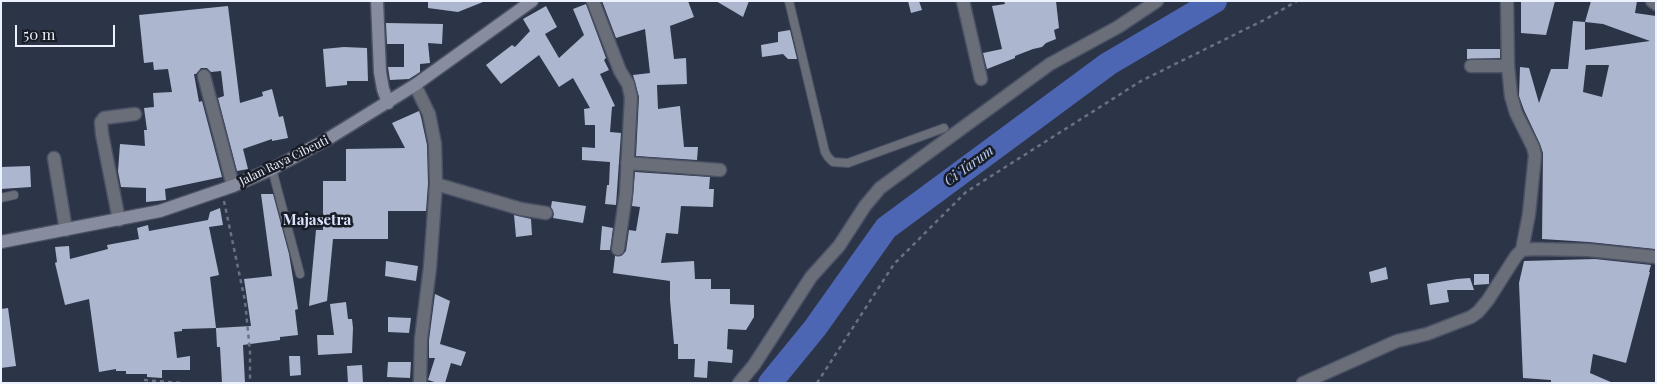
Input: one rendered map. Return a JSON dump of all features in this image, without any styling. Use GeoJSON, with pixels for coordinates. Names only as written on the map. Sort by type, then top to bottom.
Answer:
{"type":"FeatureCollection","features":[{"type":"Feature","properties":{"kind":"main road"},"geometry":{"type":"LineString","coordinates":[[377,1],[380,72],[382,88],[388,103]]}},
{"type":"Feature","properties":{"kind":"main road","name":"Jalan Raya Cibeuti"},"geometry":{"type":"LineString","coordinates":[[1,242],[160,211],[227,188],[272,169],[388,103],[532,1]]}},
{"type":"Feature","properties":{"kind":"street"},"geometry":{"type":"LineString","coordinates":[[593,1],[630,91],[626,192],[618,249]]}},
{"type":"Feature","properties":{"kind":"street"},"geometry":{"type":"LineString","coordinates":[[963,1],[980,79]]}},
{"type":"Feature","properties":{"kind":"street"},"geometry":{"type":"LineString","coordinates":[[739,383],[754,366],[812,277],[839,246],[865,206],[880,188],[1050,64],[1118,27],[1157,1]]}},
{"type":"Feature","properties":{"kind":"street"},"geometry":{"type":"LineString","coordinates":[[1303,383],[1397,342],[1427,334],[1471,317],[1488,300],[1516,256],[1522,250],[1529,214],[1535,155],[1516,113],[1511,96],[1508,66],[1507,1]]}},
{"type":"Feature","properties":{"kind":"street"},"geometry":{"type":"LineString","coordinates":[[1652,1],[1656,4]]}},
{"type":"Feature","properties":{"kind":"street"},"geometry":{"type":"LineString","coordinates":[[1471,66],[1508,66]]}},
{"type":"Feature","properties":{"kind":"street"},"geometry":{"type":"LineString","coordinates":[[204,76],[227,188]]}},
{"type":"Feature","properties":{"kind":"street"},"geometry":{"type":"LineString","coordinates":[[415,85],[429,114],[435,144],[436,184],[430,267],[421,339],[420,383]]}},
{"type":"Feature","properties":{"kind":"street"},"geometry":{"type":"LineString","coordinates":[[119,220],[101,122],[104,118],[136,114]]}},
{"type":"Feature","properties":{"kind":"street"},"geometry":{"type":"LineString","coordinates":[[54,158],[66,230]]}},
{"type":"Feature","properties":{"kind":"street"},"geometry":{"type":"LineString","coordinates":[[627,163],[720,170]]}},
{"type":"Feature","properties":{"kind":"street"},"geometry":{"type":"LineString","coordinates":[[436,184],[521,209],[546,213]]}},
{"type":"Feature","properties":{"kind":"street"},"geometry":{"type":"LineString","coordinates":[[1522,250],[1588,250],[1656,257]]}},
{"type":"Feature","properties":{"kind":"lane"},"geometry":{"type":"LineString","coordinates":[[789,1],[825,152],[833,162],[848,163],[944,128]]}},
{"type":"Feature","properties":{"kind":"lane"},"geometry":{"type":"LineString","coordinates":[[272,169],[300,274]]}},
{"type":"Feature","properties":{"kind":"lane"},"geometry":{"type":"LineString","coordinates":[[1,198],[14,194]]}},
{"type":"Feature","properties":{"kind":"path"},"geometry":{"type":"LineString","coordinates":[[817,383],[894,264],[966,192],[1141,81],[1297,1]]}},
{"type":"Feature","properties":{"kind":"path"},"geometry":{"type":"LineString","coordinates":[[227,188],[245,302],[250,352],[250,383]]}},
{"type":"Feature","properties":{"kind":"path"},"geometry":{"type":"LineString","coordinates":[[144,380],[182,383]]}},
{"type":"Feature","properties":{"kind":"building"},"geometry":{"type":"Polygon","coordinates":[[[428,1],[483,2],[458,12],[428,8],[428,1]]]}},
{"type":"Feature","properties":{"kind":"building"},"geometry":{"type":"Polygon","coordinates":[[[602,1],[688,1],[694,17],[670,26],[674,59],[686,58],[687,84],[657,85],[658,109],[680,106],[684,147],[698,147],[697,160],[636,156],[639,97],[633,75],[650,73],[645,29],[616,38],[602,1]]]}},
{"type":"Feature","properties":{"kind":"building"},"geometry":{"type":"Polygon","coordinates":[[[716,1],[749,1],[743,17],[716,1]]]}},
{"type":"Feature","properties":{"kind":"building"},"geometry":{"type":"Polygon","coordinates":[[[908,1],[919,1],[922,10],[911,13],[908,1]]]}},
{"type":"Feature","properties":{"kind":"building"},"geometry":{"type":"Polygon","coordinates":[[[1004,1],[1056,1],[1059,28],[1054,30],[1056,39],[1042,47],[1015,56],[1015,58],[987,69],[983,53],[1002,49],[992,6],[1005,4],[1004,1]]]}},
{"type":"Feature","properties":{"kind":"building"},"geometry":{"type":"Polygon","coordinates":[[[1521,1],[1555,1],[1546,35],[1521,33],[1521,1]]]}},
{"type":"Feature","properties":{"kind":"building"},"geometry":{"type":"Polygon","coordinates":[[[1591,1],[1637,1],[1635,13],[1656,16],[1655,249],[1542,239],[1543,153],[1519,96],[1520,67],[1529,68],[1539,103],[1551,69],[1568,69],[1573,21],[1585,22],[1591,1]],[[1585,22],[1585,50],[1650,41],[1603,24],[1585,22]],[[1586,65],[1583,92],[1602,97],[1609,65],[1586,65]]]}},
{"type":"Feature","properties":{"kind":"building"},"geometry":{"type":"Polygon","coordinates":[[[586,4],[609,70],[600,74],[615,106],[612,107],[610,132],[621,133],[616,205],[605,204],[607,185],[609,185],[610,162],[582,160],[582,147],[595,148],[595,125],[585,125],[584,109],[590,108],[573,78],[559,87],[539,55],[501,84],[486,65],[512,45],[515,47],[530,31],[523,19],[546,6],[557,27],[545,34],[559,58],[584,35],[573,9],[586,4]]]}},
{"type":"Feature","properties":{"kind":"building"},"geometry":{"type":"Polygon","coordinates":[[[228,6],[240,103],[263,96],[262,92],[272,89],[279,117],[283,116],[288,138],[272,141],[272,139],[243,149],[248,169],[237,171],[218,98],[224,96],[221,71],[211,72],[207,68],[201,68],[194,74],[199,102],[202,101],[222,177],[165,189],[166,200],[146,202],[146,188],[121,187],[118,171],[120,144],[145,146],[144,130],[147,130],[144,108],[154,107],[153,93],[172,92],[168,69],[154,70],[153,62],[144,63],[139,15],[228,6]]]}},
{"type":"Feature","properties":{"kind":"building"},"geometry":{"type":"Polygon","coordinates":[[[386,23],[443,24],[442,44],[428,43],[430,63],[420,64],[420,72],[409,79],[390,80],[388,67],[404,67],[404,44],[387,44],[386,23]]]}},
{"type":"Feature","properties":{"kind":"building"},"geometry":{"type":"Polygon","coordinates":[[[790,30],[797,59],[788,59],[783,54],[762,57],[761,45],[778,42],[778,32],[790,30]]]}},
{"type":"Feature","properties":{"kind":"building"},"geometry":{"type":"Polygon","coordinates":[[[344,47],[367,48],[368,81],[347,81],[347,85],[326,87],[323,49],[344,47]]]}},
{"type":"Feature","properties":{"kind":"building"},"geometry":{"type":"Polygon","coordinates":[[[1467,49],[1500,49],[1500,58],[1467,59],[1467,49]]]}},
{"type":"Feature","properties":{"kind":"building"},"geometry":{"type":"Polygon","coordinates":[[[419,111],[427,145],[428,184],[426,211],[388,211],[388,239],[333,239],[327,301],[309,306],[316,230],[323,230],[323,181],[346,181],[346,149],[405,148],[392,123],[419,111]]]}},
{"type":"Feature","properties":{"kind":"building"},"geometry":{"type":"Polygon","coordinates":[[[30,166],[31,187],[1,189],[1,167],[30,166]]]}},
{"type":"Feature","properties":{"kind":"building"},"geometry":{"type":"Polygon","coordinates":[[[635,172],[710,177],[709,189],[714,189],[713,207],[681,206],[678,234],[666,233],[661,263],[694,261],[695,279],[711,279],[711,289],[730,289],[730,304],[754,305],[754,317],[746,330],[728,329],[727,349],[733,350],[732,363],[708,361],[707,378],[694,377],[695,359],[678,359],[678,344],[674,344],[670,281],[613,273],[615,256],[621,256],[626,251],[629,230],[636,231],[640,207],[632,206],[635,172]]]}},
{"type":"Feature","properties":{"kind":"building"},"geometry":{"type":"Polygon","coordinates":[[[261,194],[273,194],[289,254],[298,309],[295,310],[298,335],[280,337],[280,340],[243,345],[245,383],[222,383],[220,347],[217,347],[216,328],[251,326],[244,279],[272,276],[261,194]]]}},
{"type":"Feature","properties":{"kind":"building"},"geometry":{"type":"Polygon","coordinates":[[[552,201],[586,206],[583,223],[553,218],[552,201]]]}},
{"type":"Feature","properties":{"kind":"building"},"geometry":{"type":"Polygon","coordinates":[[[220,208],[223,225],[209,227],[219,275],[210,277],[216,328],[182,329],[182,331],[174,332],[177,358],[190,356],[190,370],[162,370],[162,378],[147,377],[147,374],[126,374],[126,371],[116,371],[116,369],[99,372],[89,299],[65,305],[55,263],[57,262],[55,247],[69,246],[70,259],[108,249],[107,245],[139,239],[137,228],[148,225],[149,231],[208,220],[210,212],[220,208]]]}},
{"type":"Feature","properties":{"kind":"building"},"geometry":{"type":"Polygon","coordinates":[[[514,215],[531,219],[532,235],[516,237],[514,215]]]}},
{"type":"Feature","properties":{"kind":"building"},"geometry":{"type":"Polygon","coordinates":[[[602,226],[613,228],[610,250],[600,250],[602,226]]]}},
{"type":"Feature","properties":{"kind":"building"},"geometry":{"type":"Polygon","coordinates":[[[1595,259],[1651,265],[1626,363],[1593,354],[1590,373],[1613,383],[1551,383],[1551,380],[1523,378],[1519,283],[1524,261],[1595,259]]]}},
{"type":"Feature","properties":{"kind":"building"},"geometry":{"type":"Polygon","coordinates":[[[386,261],[418,266],[416,281],[385,276],[386,261]]]}},
{"type":"Feature","properties":{"kind":"building"},"geometry":{"type":"Polygon","coordinates":[[[1386,267],[1388,279],[1371,283],[1369,272],[1386,267]]]}},
{"type":"Feature","properties":{"kind":"building"},"geometry":{"type":"Polygon","coordinates":[[[1474,274],[1489,274],[1489,284],[1474,285],[1474,274]]]}},
{"type":"Feature","properties":{"kind":"building"},"geometry":{"type":"Polygon","coordinates":[[[1470,278],[1474,290],[1447,290],[1449,302],[1430,305],[1427,284],[1470,278]]]}},
{"type":"Feature","properties":{"kind":"building"},"geometry":{"type":"Polygon","coordinates":[[[435,294],[450,301],[440,344],[466,352],[461,366],[451,363],[445,383],[428,380],[435,358],[429,358],[429,340],[435,294]]]}},
{"type":"Feature","properties":{"kind":"building"},"geometry":{"type":"Polygon","coordinates":[[[346,302],[348,319],[352,319],[352,353],[318,355],[317,335],[334,335],[330,304],[346,302]]]}},
{"type":"Feature","properties":{"kind":"building"},"geometry":{"type":"Polygon","coordinates":[[[8,308],[16,366],[1,368],[1,309],[8,308]]]}},
{"type":"Feature","properties":{"kind":"building"},"geometry":{"type":"Polygon","coordinates":[[[388,317],[411,318],[409,333],[388,332],[388,317]]]}},
{"type":"Feature","properties":{"kind":"building"},"geometry":{"type":"Polygon","coordinates":[[[289,356],[300,356],[301,375],[290,376],[289,356]]]}},
{"type":"Feature","properties":{"kind":"building"},"geometry":{"type":"Polygon","coordinates":[[[388,362],[411,362],[410,378],[387,377],[388,362]]]}},
{"type":"Feature","properties":{"kind":"building"},"geometry":{"type":"Polygon","coordinates":[[[362,365],[363,383],[348,383],[347,366],[362,365]]]}},
{"type":"Feature","properties":{"kind":"waterway","name":"Ci Tarum"},"geometry":{"type":"LineString","coordinates":[[770,383],[815,328],[886,228],[1108,64],[1215,1]]}},
{"type":"Feature","properties":{"kind":"district","name":"Majasetra"},"geometry":{"type":"Point","coordinates":[317,220]}}]}
